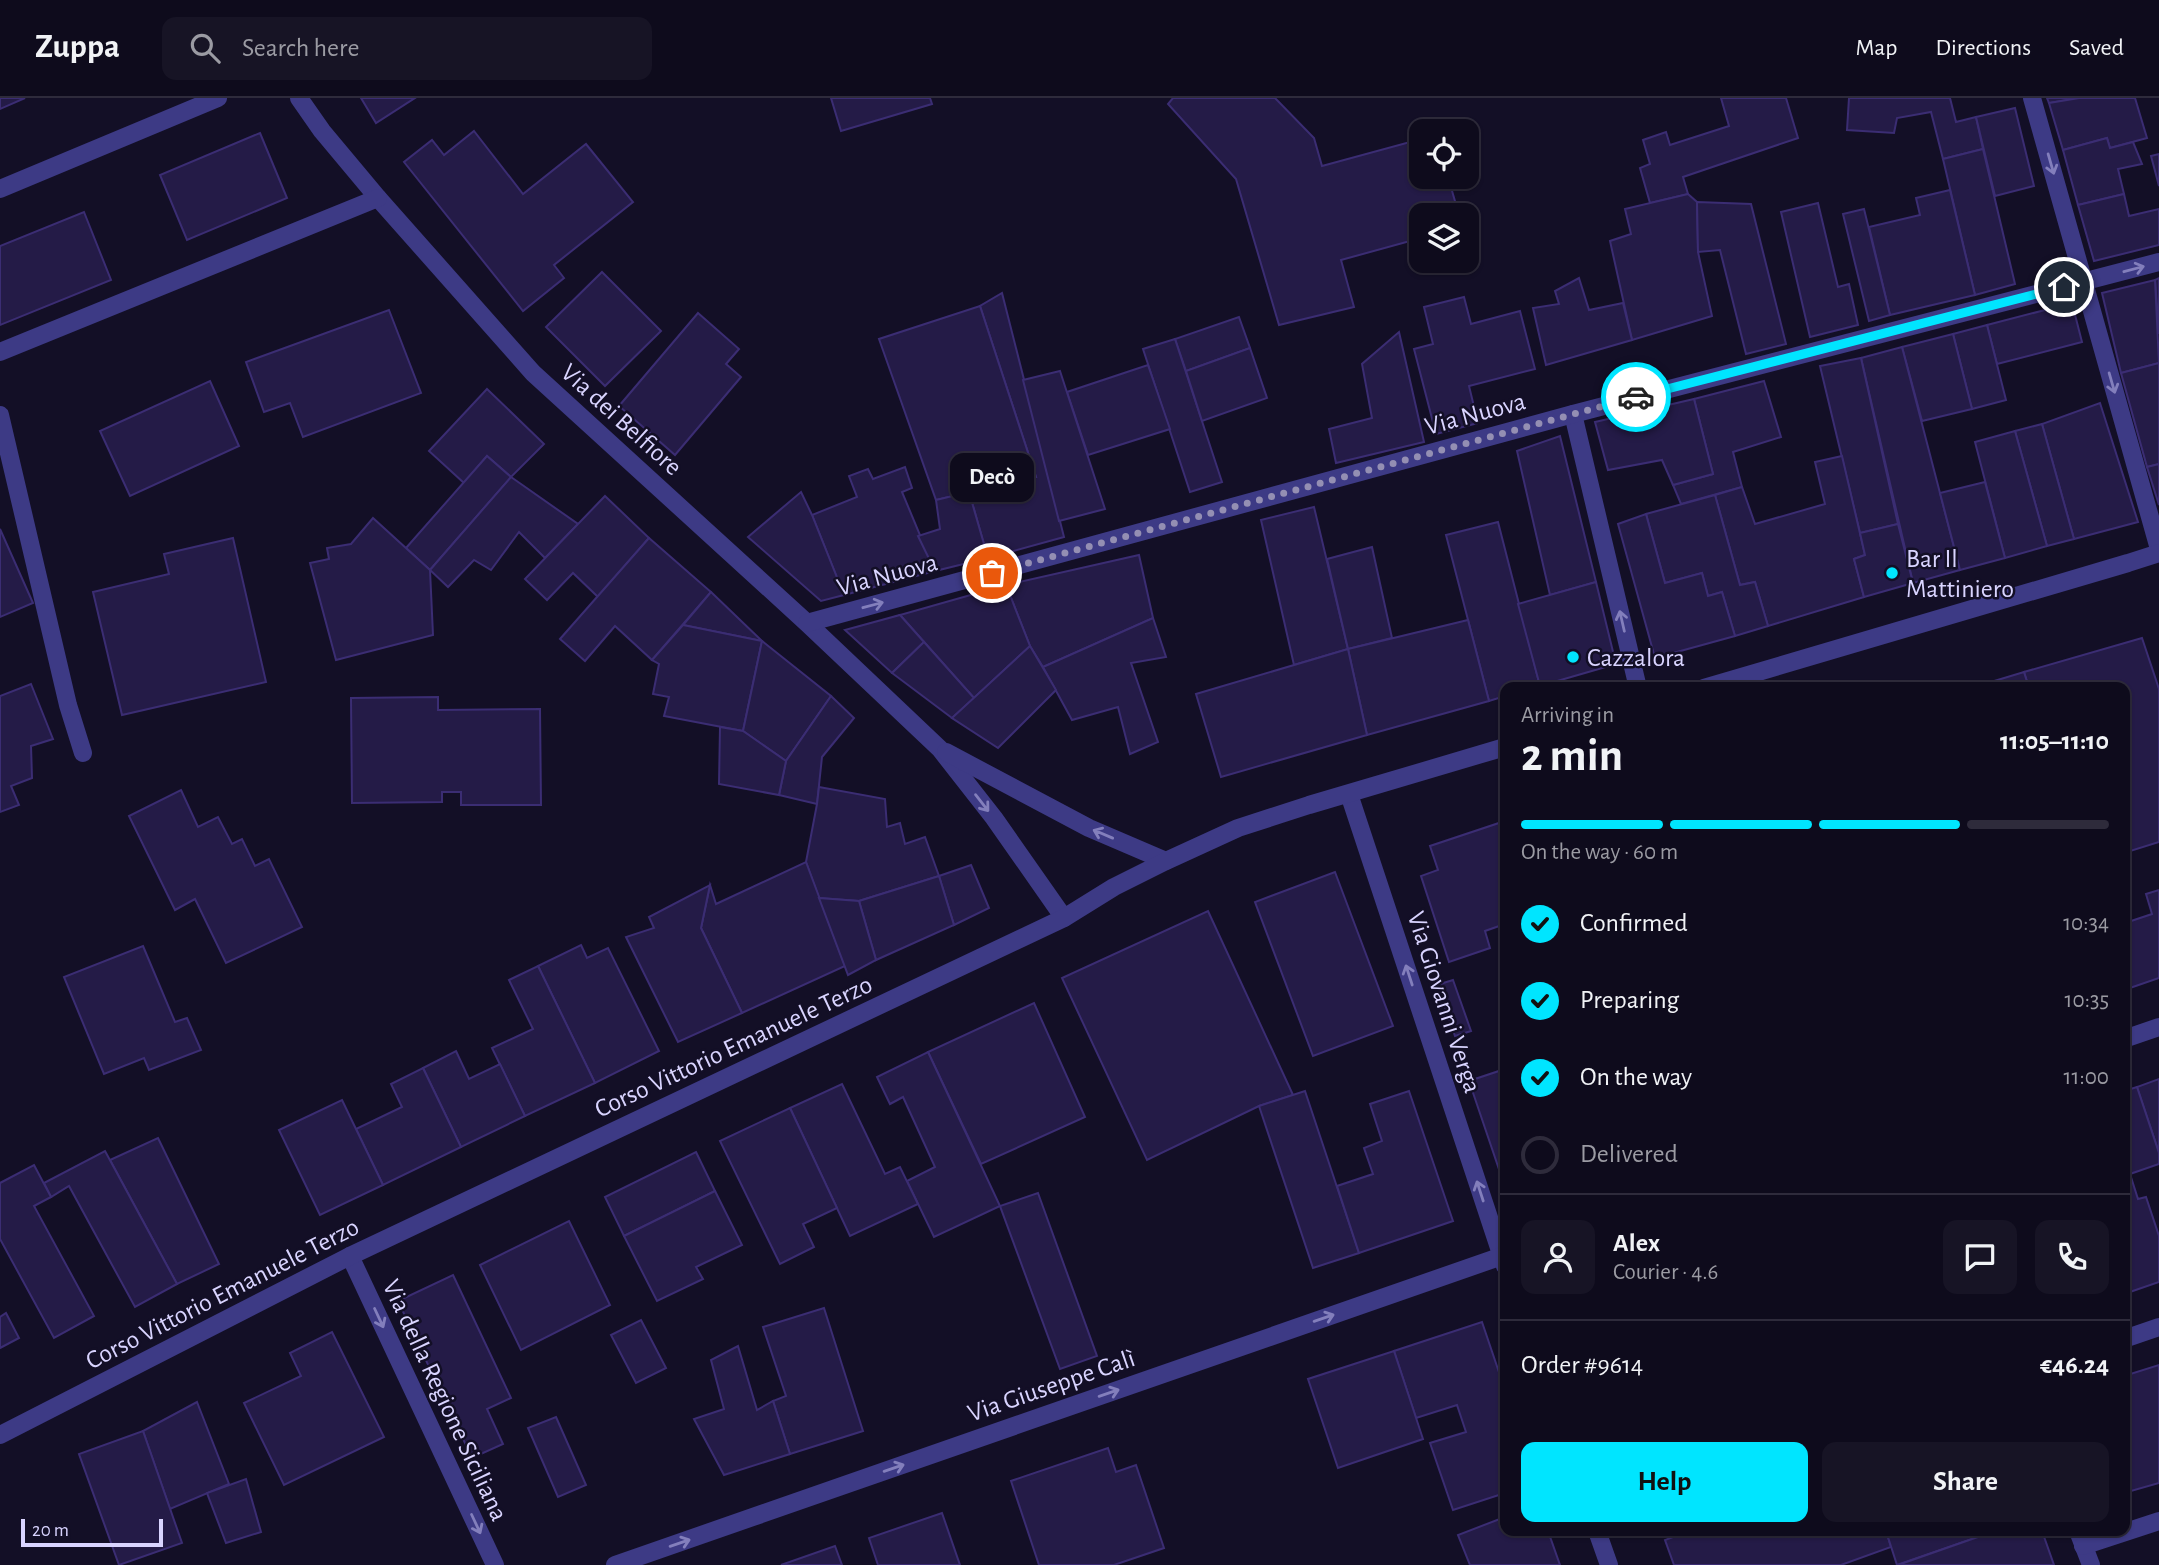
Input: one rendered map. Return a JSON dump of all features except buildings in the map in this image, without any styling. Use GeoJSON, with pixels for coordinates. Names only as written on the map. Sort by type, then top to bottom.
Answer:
{"type":"FeatureCollection","features":[{"type":"Feature","properties":{"kind":"street"},"geometry":{"type":"LineString","coordinates":[[0,189],[218,98]]}},
{"type":"Feature","properties":{"kind":"street","name":"Via dei Belfiore"},"geometry":{"type":"LineString","coordinates":[[299,98],[322,131],[378,198],[533,373],[807,623],[940,749]]}},
{"type":"Feature","properties":{"kind":"street"},"geometry":{"type":"LineString","coordinates":[[1724,682],[2159,551],[2032,98]]}},
{"type":"Feature","properties":{"kind":"street"},"geometry":{"type":"LineString","coordinates":[[0,352],[378,198]]}},
{"type":"Feature","properties":{"kind":"street","name":"Via Nuova"},"geometry":{"type":"LineString","coordinates":[[807,623],[1573,414],[2159,262]]}},
{"type":"Feature","properties":{"kind":"street"},"geometry":{"type":"LineString","coordinates":[[1573,414],[1637,682]]}},
{"type":"Feature","properties":{"kind":"street"},"geometry":{"type":"LineString","coordinates":[[0,415],[68,705],[83,753]]}},
{"type":"Feature","properties":{"kind":"street"},"geometry":{"type":"LineString","coordinates":[[1765,670],[1770,682]]}},
{"type":"Feature","properties":{"kind":"street"},"geometry":{"type":"LineString","coordinates":[[940,749],[1089,828],[1166,861]]}},
{"type":"Feature","properties":{"kind":"street"},"geometry":{"type":"LineString","coordinates":[[940,749],[994,818],[1064,918]]}},
{"type":"Feature","properties":{"kind":"street","name":"Corso Vittorio Emanuele Terzo"},"geometry":{"type":"LineString","coordinates":[[0,1435],[350,1256],[1064,918],[1114,887],[1238,828],[1500,749]]}},
{"type":"Feature","properties":{"kind":"street","name":"Via Giovanni Verga"},"geometry":{"type":"LineString","coordinates":[[1349,794],[1500,1247]]}},
{"type":"Feature","properties":{"kind":"street"},"geometry":{"type":"LineString","coordinates":[[2130,1037],[2159,1027]]}},
{"type":"Feature","properties":{"kind":"street","name":"Via della Regione Siciliana"},"geometry":{"type":"LineString","coordinates":[[350,1256],[495,1565]]}},
{"type":"Feature","properties":{"kind":"street","name":"Via Giuseppe Calì"},"geometry":{"type":"LineString","coordinates":[[615,1565],[1500,1260]]}},
{"type":"Feature","properties":{"kind":"street"},"geometry":{"type":"LineString","coordinates":[[2130,1337],[2159,1327]]}},
{"type":"Feature","properties":{"kind":"street"},"geometry":{"type":"LineString","coordinates":[[2130,1528],[2159,1521]]}},
{"type":"Feature","properties":{"kind":"street"},"geometry":{"type":"LineString","coordinates":[[1599,1536],[1609,1565]]}},
{"type":"Feature","properties":{"kind":"street"},"geometry":{"type":"LineString","coordinates":[[2081,1539],[2091,1565]]}},
{"type":"Feature","properties":{"kind":"way so far"},"geometry":{"type":"LineString","coordinates":[[992,573],[1636,397]]}},
{"type":"Feature","properties":{"kind":"place","name":"Decò"},"geometry":{"type":"Point","coordinates":[992,573]}},
{"type":"Feature","properties":{"kind":"place","name":"Bar Il Mattiniero"},"geometry":{"type":"Point","coordinates":[1892,573]}},
{"type":"Feature","properties":{"kind":"place","name":"Cazzalora"},"geometry":{"type":"Point","coordinates":[1573,657]}},
{"type":"Feature","properties":{"kind":"route"},"geometry":{"type":"LineString","coordinates":[[1636,397],[2064,287]]}}]}
